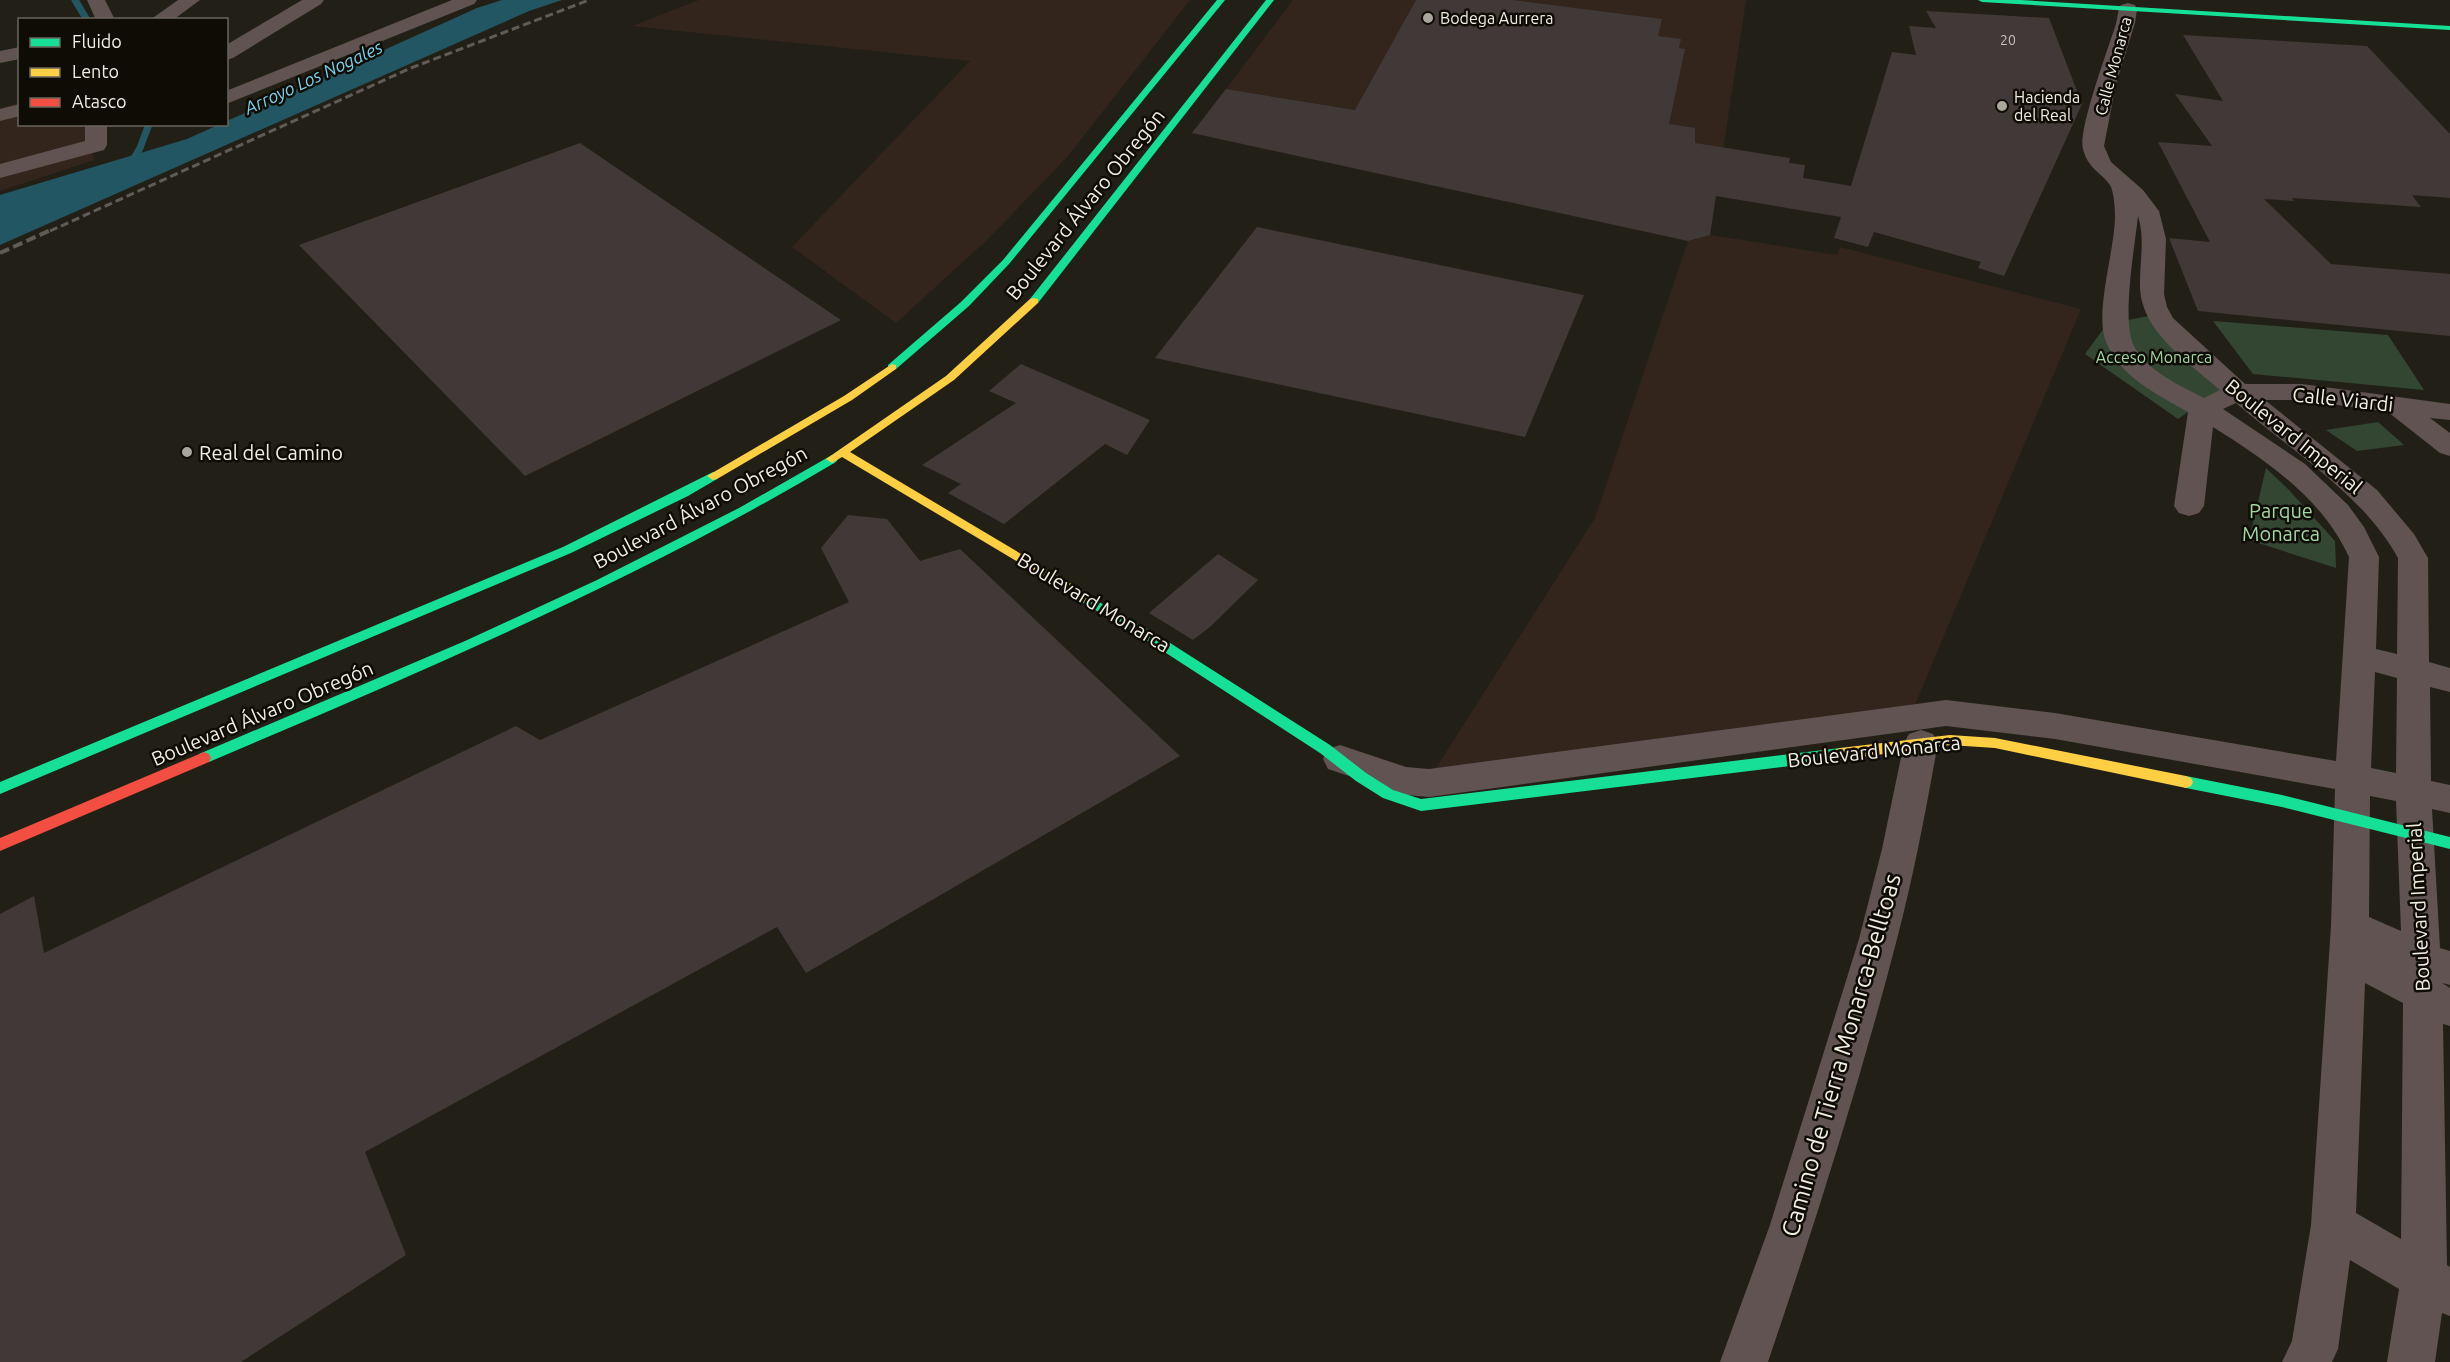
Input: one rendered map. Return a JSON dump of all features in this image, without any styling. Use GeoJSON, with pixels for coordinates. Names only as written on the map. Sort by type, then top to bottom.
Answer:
{"type":"FeatureCollection","features":[{"type":"Feature","properties":{"kind":"main road","name":"Boulevard Álvaro Obregón"},"geometry":{"type":"LineString","coordinates":[[0,788],[567,550],[684,493],[848,398],[905,358],[965,304],[1006,262],[1221,0]]}},
{"type":"Feature","properties":{"kind":"main road","name":"Boulevard Álvaro Obregón"},"geometry":{"type":"LineString","coordinates":[[0,846],[447,654],[731,518],[843,453],[950,378],[1028,308],[1270,0]]}},
{"type":"Feature","properties":{"kind":"main road"},"geometry":{"type":"LineString","coordinates":[[1982,0],[2450,28]]}},
{"type":"Feature","properties":{"kind":"main road","name":"Boulevard Monarca"},"geometry":{"type":"LineString","coordinates":[[843,453],[1151,637],[1339,759],[1361,777],[1388,794],[1421,805],[1950,740],[1995,743],[2282,801],[2450,843]]}},
{"type":"Feature","properties":{"kind":"street"},"geometry":{"type":"LineString","coordinates":[[96,0],[105,18]]}},
{"type":"Feature","properties":{"kind":"street"},"geometry":{"type":"LineString","coordinates":[[162,18],[192,0]]}},
{"type":"Feature","properties":{"kind":"street"},"geometry":{"type":"LineString","coordinates":[[228,53],[315,0]]}},
{"type":"Feature","properties":{"kind":"street"},"geometry":{"type":"LineString","coordinates":[[458,0],[467,0]]}},
{"type":"Feature","properties":{"kind":"street"},"geometry":{"type":"LineString","coordinates":[[228,97],[467,0]]}},
{"type":"Feature","properties":{"kind":"street","name":"Calle Monarca"},"geometry":{"type":"LineString","coordinates":[[2121,185],[2103,167],[2093,146],[2106,84],[2126,23],[2128,9]]}},
{"type":"Feature","properties":{"kind":"street"},"geometry":{"type":"LineString","coordinates":[[0,57],[18,53]]}},
{"type":"Feature","properties":{"kind":"street"},"geometry":{"type":"LineString","coordinates":[[0,115],[18,110]]}},
{"type":"Feature","properties":{"kind":"street"},"geometry":{"type":"LineString","coordinates":[[0,171],[96,145],[96,126]]}},
{"type":"Feature","properties":{"kind":"street"},"geometry":{"type":"LineString","coordinates":[[2121,185],[2127,215],[2116,315],[2116,331],[2121,346],[2169,328]]}},
{"type":"Feature","properties":{"kind":"street","name":"Boulevard Imperial"},"geometry":{"type":"LineString","coordinates":[[2121,185],[2141,202],[2154,226],[2155,256],[2152,296],[2157,312],[2169,328],[2238,392],[2370,498],[2404,540],[2413,558],[2415,834],[2436,982],[2437,1285],[2411,1362]]}},
{"type":"Feature","properties":{"kind":"street","name":"Boulevard Imperial"},"geometry":{"type":"LineString","coordinates":[[2121,346],[2132,361],[2148,374],[2289,466],[2335,509],[2358,538],[2364,557],[2333,1225],[2314,1349],[2306,1362]]}},
{"type":"Feature","properties":{"kind":"street","name":"Calle Viardi"},"geometry":{"type":"LineString","coordinates":[[2202,409],[2238,392],[2302,392],[2450,412]]}},
{"type":"Feature","properties":{"kind":"street"},"geometry":{"type":"LineString","coordinates":[[2395,404],[2450,447]]}},
{"type":"Feature","properties":{"kind":"street"},"geometry":{"type":"LineString","coordinates":[[2188,506],[2202,409]]}},
{"type":"Feature","properties":{"kind":"street"},"geometry":{"type":"LineString","coordinates":[[2358,656],[2450,680]]}},
{"type":"Feature","properties":{"kind":"street","name":"Boulevard Monarca"},"geometry":{"type":"LineString","coordinates":[[1339,759],[1406,781],[1429,783],[1946,713],[2021,721],[2353,777],[2450,799]]}},
{"type":"Feature","properties":{"kind":"street","name":"Camino de Tierra Monarca-Belltoas"},"geometry":{"type":"LineString","coordinates":[[1743,1362],[1792,1225],[1878,939],[1900,849],[1921,743]]}},
{"type":"Feature","properties":{"kind":"street"},"geometry":{"type":"LineString","coordinates":[[2348,940],[2436,982]]}},
{"type":"Feature","properties":{"kind":"street"},"geometry":{"type":"LineString","coordinates":[[2333,1225],[2437,1285]]}},
{"type":"Feature","properties":{"kind":"shaded area"},"geometry":{"type":"Polygon","coordinates":[[[699,0],[1190,0],[1068,156],[988,239],[896,323],[792,247],[970,61],[632,26],[699,0]]]}},
{"type":"Feature","properties":{"kind":"shaded area"},"geometry":{"type":"Polygon","coordinates":[[[1293,0],[1746,0],[1720,169],[1226,89],[1293,0]]]}},
{"type":"Feature","properties":{"kind":"shaded area"},"geometry":{"type":"Polygon","coordinates":[[[18,103],[18,126],[87,126],[94,160],[0,191],[0,108],[18,103]]]}},
{"type":"Feature","properties":{"kind":"shaded area"},"geometry":{"type":"Polygon","coordinates":[[[1710,235],[1837,255],[1840,247],[2081,309],[1914,707],[1431,776],[1595,518],[1688,241],[1710,235]]]}},
{"type":"Feature","properties":{"kind":"green space","name":"Acceso Monarca"},"geometry":{"type":"Polygon","coordinates":[[[2159,314],[2258,394],[2195,407],[2178,419],[2085,354],[2107,324],[2159,314]]]}},
{"type":"Feature","properties":{"kind":"green space"},"geometry":{"type":"Polygon","coordinates":[[[2213,321],[2388,335],[2424,390],[2253,374],[2213,321]]]}},
{"type":"Feature","properties":{"kind":"green space"},"geometry":{"type":"Polygon","coordinates":[[[2378,422],[2404,445],[2357,451],[2326,430],[2378,422]]]}},
{"type":"Feature","properties":{"kind":"green space","name":"Parque Monarca"},"geometry":{"type":"Polygon","coordinates":[[[2266,468],[2335,541],[2336,568],[2249,540],[2266,468]]]}},
{"type":"Feature","properties":{"kind":"water","name":"Arroyo Los Nogales"},"geometry":{"type":"Polygon","coordinates":[[[502,0],[562,0],[529,11],[0,245],[0,195],[187,139],[216,126],[228,126],[228,121],[477,8],[502,0]]]}},
{"type":"Feature","properties":{"kind":"building"},"geometry":{"type":"Polygon","coordinates":[[[1416,0],[1513,0],[1662,19],[1658,36],[1681,39],[1679,48],[1685,49],[1669,124],[1695,128],[1695,143],[1790,158],[1789,163],[1805,165],[1803,178],[1851,186],[1892,52],[1916,55],[1909,26],[1936,28],[1926,11],[2049,18],[2082,104],[2004,276],[1978,268],[1981,262],[1874,232],[1868,247],[1834,238],[1841,217],[1716,196],[1710,235],[1688,241],[1192,133],[1226,89],[1355,110],[1416,0]]]}},
{"type":"Feature","properties":{"kind":"building"},"geometry":{"type":"Polygon","coordinates":[[[2183,35],[2367,46],[2450,134],[2450,198],[2412,195],[2421,207],[2292,198],[2294,201],[2264,199],[2331,264],[2450,274],[2450,336],[2198,311],[2169,238],[2210,242],[2158,142],[2212,146],[2175,94],[2223,101],[2183,35]]]}},
{"type":"Feature","properties":{"kind":"building"},"geometry":{"type":"Polygon","coordinates":[[[580,143],[841,320],[525,476],[299,245],[580,143]]]}},
{"type":"Feature","properties":{"kind":"building"},"geometry":{"type":"Polygon","coordinates":[[[1257,227],[1584,295],[1525,437],[1155,358],[1257,227]]]}},
{"type":"Feature","properties":{"kind":"building"},"geometry":{"type":"Polygon","coordinates":[[[1021,364],[1150,420],[1127,455],[1105,444],[1004,524],[948,493],[961,484],[922,465],[1016,403],[989,391],[1021,364]]]}},
{"type":"Feature","properties":{"kind":"building"},"geometry":{"type":"Polygon","coordinates":[[[848,515],[887,519],[920,561],[960,549],[1180,756],[806,973],[777,927],[365,1152],[406,1255],[241,1362],[0,1362],[0,914],[34,896],[44,953],[516,726],[540,740],[849,602],[821,548],[848,515]]]}},
{"type":"Feature","properties":{"kind":"building"},"geometry":{"type":"Polygon","coordinates":[[[1218,554],[1258,580],[1211,626],[1193,640],[1149,613],[1218,554]]]}},
{"type":"Feature","properties":{"kind":"waterway"},"geometry":{"type":"LineString","coordinates":[[75,0],[86,18]]}},
{"type":"Feature","properties":{"kind":"waterway"},"geometry":{"type":"LineString","coordinates":[[130,165],[140,148],[148,126]]}},
{"type":"Feature","properties":{"kind":"railway"},"geometry":{"type":"LineString","coordinates":[[50,231],[411,68],[589,0]]}},
{"type":"Feature","properties":{"kind":"railway"},"geometry":{"type":"LineString","coordinates":[[0,253],[53,229]]}},
{"type":"Feature","properties":{"kind":"traffic: fast"},"geometry":{"type":"LineString","coordinates":[[892,367],[965,304],[1006,262],[1221,0]]}},
{"type":"Feature","properties":{"kind":"traffic: fast"},"geometry":{"type":"LineString","coordinates":[[1034,301],[1270,0]]}},
{"type":"Feature","properties":{"kind":"traffic: fast"},"geometry":{"type":"LineString","coordinates":[[1982,0],[2450,28]]}},
{"type":"Feature","properties":{"kind":"traffic: fast"},"geometry":{"type":"LineString","coordinates":[[204,758],[536,614],[743,511],[832,459]]}},
{"type":"Feature","properties":{"kind":"traffic: fast"},"geometry":{"type":"LineString","coordinates":[[0,788],[567,550],[684,493],[713,476]]}},
{"type":"Feature","properties":{"kind":"traffic: fast"},"geometry":{"type":"LineString","coordinates":[[1085,598],[1151,637],[1325,749],[1361,777],[1388,794],[1421,805],[1840,754]]}},
{"type":"Feature","properties":{"kind":"traffic: fast"},"geometry":{"type":"LineString","coordinates":[[2186,782],[2282,801],[2450,843]]}},
{"type":"Feature","properties":{"kind":"traffic: slow"},"geometry":{"type":"LineString","coordinates":[[832,459],[950,378],[1034,301]]}},
{"type":"Feature","properties":{"kind":"traffic: slow"},"geometry":{"type":"LineString","coordinates":[[713,476],[848,398],[892,367]]}},
{"type":"Feature","properties":{"kind":"traffic: slow"},"geometry":{"type":"LineString","coordinates":[[843,453],[1085,598]]}},
{"type":"Feature","properties":{"kind":"traffic: slow"},"geometry":{"type":"LineString","coordinates":[[1840,754],[1950,740],[1995,743],[2186,782]]}},
{"type":"Feature","properties":{"kind":"traffic: jam"},"geometry":{"type":"LineString","coordinates":[[0,845],[204,758]]}},
{"type":"Feature","properties":{"kind":"place","name":"Bodega Aurrera"},"geometry":{"type":"Point","coordinates":[1428,18]}},
{"type":"Feature","properties":{"kind":"place","name":"Hacienda del Real"},"geometry":{"type":"Point","coordinates":[2002,106]}},
{"type":"Feature","properties":{"kind":"place","name":"Real del Camino"},"geometry":{"type":"Point","coordinates":[187,452]}}]}
